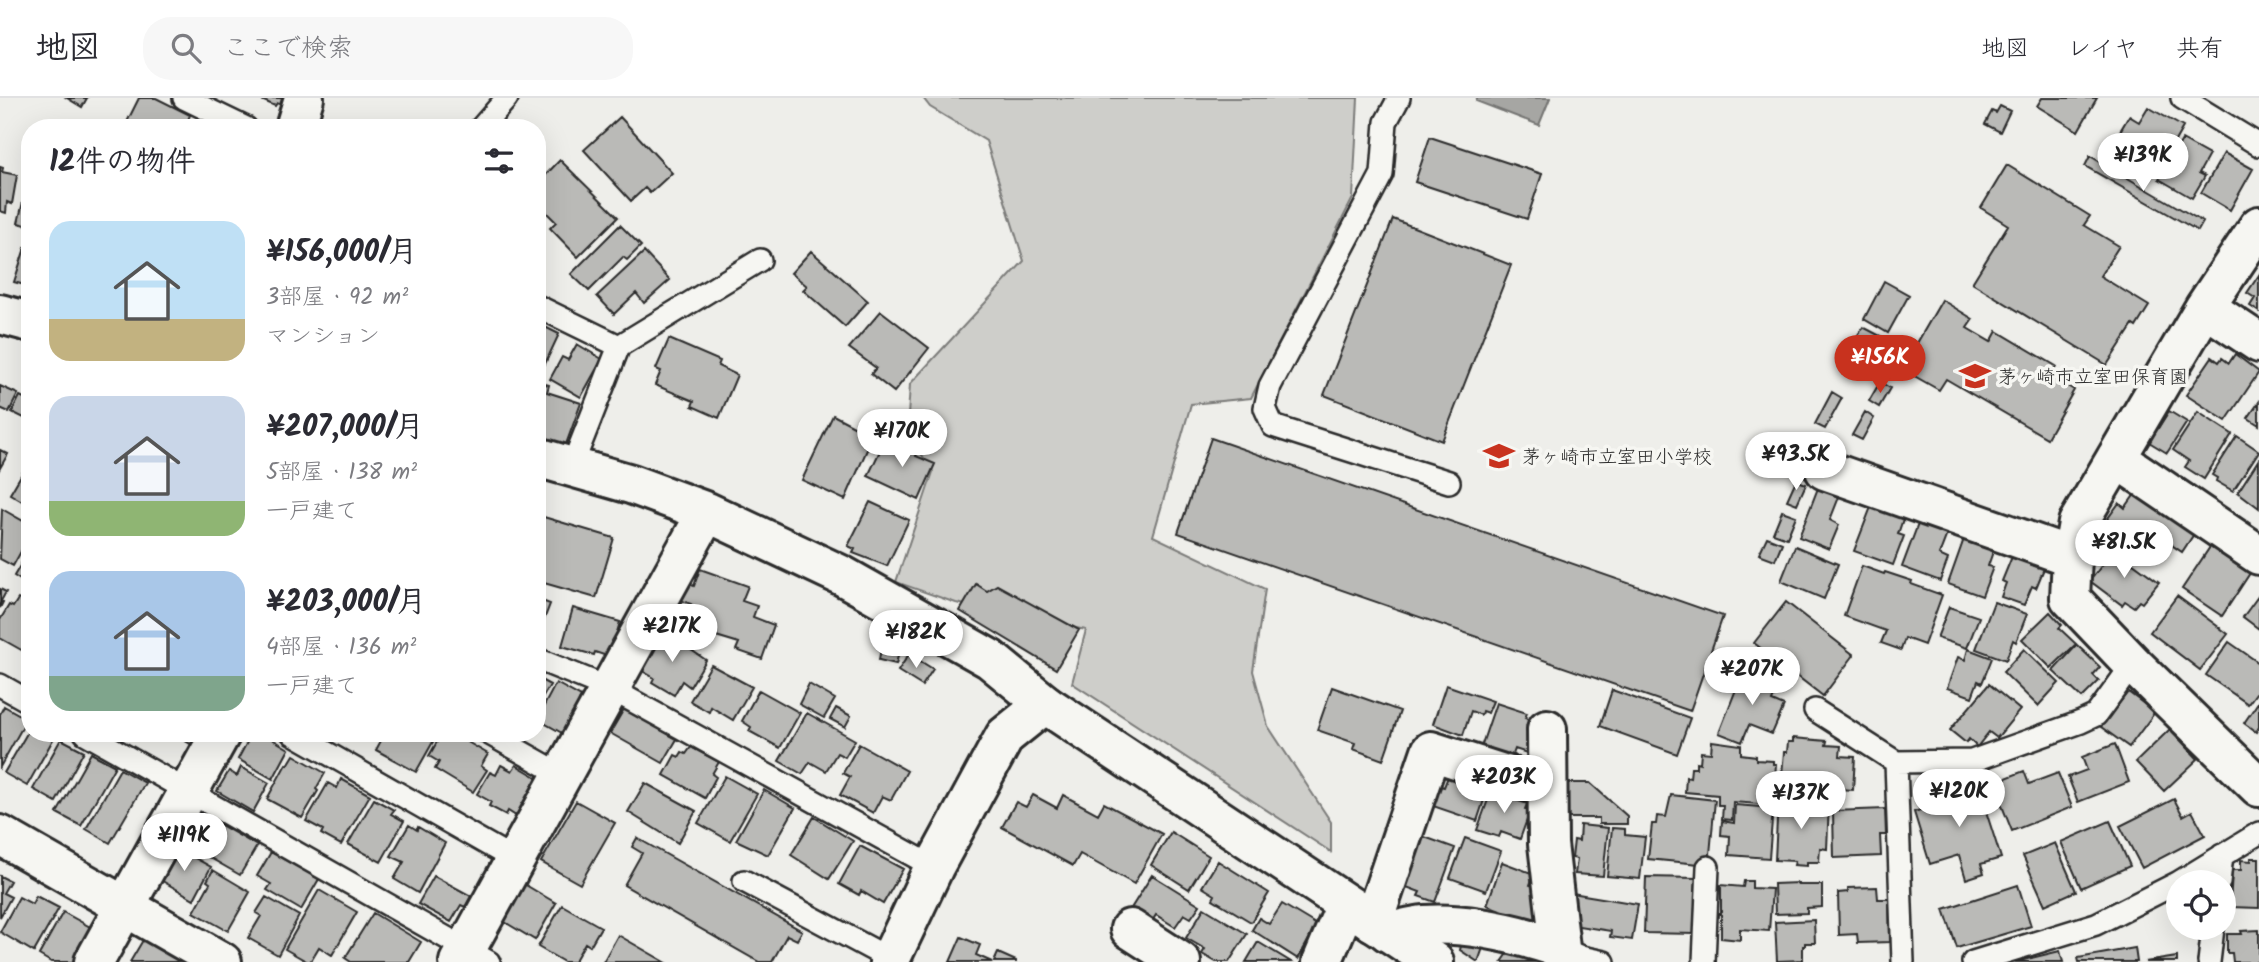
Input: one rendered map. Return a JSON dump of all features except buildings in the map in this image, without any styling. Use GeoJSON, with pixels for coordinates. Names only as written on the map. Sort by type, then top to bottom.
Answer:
{"type":"FeatureCollection","features":[{"type":"Feature","properties":{"kind":"street"},"geometry":{"type":"LineString","coordinates":[[298,119],[304,98]]}},
{"type":"Feature","properties":{"kind":"street"},"geometry":{"type":"LineString","coordinates":[[2259,226],[2205,307],[2078,523],[2072,556],[2070,598],[2133,664],[2259,787]]}},
{"type":"Feature","properties":{"kind":"street"},"geometry":{"type":"LineString","coordinates":[[2205,307],[2259,343]]}},
{"type":"Feature","properties":{"kind":"street"},"geometry":{"type":"LineString","coordinates":[[0,314],[21,320]]}},
{"type":"Feature","properties":{"kind":"street"},"geometry":{"type":"LineString","coordinates":[[2116,458],[2259,555]]}},
{"type":"Feature","properties":{"kind":"street"},"geometry":{"type":"LineString","coordinates":[[555,461],[631,484],[707,512],[843,576],[967,646],[989,659],[1045,704],[1434,962]]}},
{"type":"Feature","properties":{"kind":"street"},"geometry":{"type":"LineString","coordinates":[[1825,470],[2072,556]]}},
{"type":"Feature","properties":{"kind":"street"},"geometry":{"type":"LineString","coordinates":[[471,958],[517,861],[707,512]]}},
{"type":"Feature","properties":{"kind":"street"},"geometry":{"type":"LineString","coordinates":[[890,960],[934,867],[1005,736],[1045,704]]}},
{"type":"Feature","properties":{"kind":"street"},"geometry":{"type":"LineString","coordinates":[[1369,920],[1458,926],[1523,936],[1560,948],[1548,844],[1547,729]]}},
{"type":"Feature","properties":{"kind":"street"},"geometry":{"type":"LineString","coordinates":[[94,962],[216,742]]}},
{"type":"Feature","properties":{"kind":"street"},"geometry":{"type":"LineString","coordinates":[[1322,962],[1369,920],[1431,751],[1547,788]]}},
{"type":"Feature","properties":{"kind":"street"},"geometry":{"type":"LineString","coordinates":[[0,835],[222,962]]}},
{"type":"Feature","properties":{"kind":"street"},"geometry":{"type":"LineString","coordinates":[[1130,929],[1181,962]]}},
{"type":"Feature","properties":{"kind":"lane"},"geometry":{"type":"LineString","coordinates":[[184,98],[227,119]]}},
{"type":"Feature","properties":{"kind":"lane"},"geometry":{"type":"LineString","coordinates":[[489,119],[507,98]]}},
{"type":"Feature","properties":{"kind":"lane"},"geometry":{"type":"LineString","coordinates":[[1399,98],[1385,122],[1382,174],[1270,386],[1265,408],[1273,426],[1449,482]]}},
{"type":"Feature","properties":{"kind":"lane"},"geometry":{"type":"LineString","coordinates":[[2182,98],[2259,145]]}},
{"type":"Feature","properties":{"kind":"lane"},"geometry":{"type":"LineString","coordinates":[[555,461],[619,346],[760,260]]}},
{"type":"Feature","properties":{"kind":"lane"},"geometry":{"type":"LineString","coordinates":[[546,310],[619,346]]}},
{"type":"Feature","properties":{"kind":"lane"},"geometry":{"type":"LineString","coordinates":[[546,663],[611,689],[934,867]]}},
{"type":"Feature","properties":{"kind":"lane"},"geometry":{"type":"LineString","coordinates":[[1815,710],[1896,762],[1972,761],[2096,715],[2133,664]]}},
{"type":"Feature","properties":{"kind":"lane"},"geometry":{"type":"LineString","coordinates":[[0,685],[21,697]]}},
{"type":"Feature","properties":{"kind":"lane"},"geometry":{"type":"LineString","coordinates":[[101,742],[471,958]]}},
{"type":"Feature","properties":{"kind":"lane"},"geometry":{"type":"LineString","coordinates":[[308,742],[517,861]]}},
{"type":"Feature","properties":{"kind":"lane"},"geometry":{"type":"LineString","coordinates":[[504,742],[564,776]]}},
{"type":"Feature","properties":{"kind":"lane"},"geometry":{"type":"LineString","coordinates":[[1896,762],[1903,962]]}},
{"type":"Feature","properties":{"kind":"lane"},"geometry":{"type":"LineString","coordinates":[[2198,870],[2259,833]]}},
{"type":"Feature","properties":{"kind":"lane"},"geometry":{"type":"LineString","coordinates":[[2220,870],[2222,855]]}},
{"type":"Feature","properties":{"kind":"lane"},"geometry":{"type":"LineString","coordinates":[[1704,962],[1708,867]]}},
{"type":"Feature","properties":{"kind":"lane"},"geometry":{"type":"LineString","coordinates":[[744,881],[890,960]]}},
{"type":"Feature","properties":{"kind":"lane"},"geometry":{"type":"LineString","coordinates":[[1973,962],[2096,924],[2166,889]]}},
{"type":"Feature","properties":{"kind":"lane"},"geometry":{"type":"LineString","coordinates":[[2209,962],[2212,940]]}},
{"type":"Feature","properties":{"kind":"lane"},"geometry":{"type":"LineString","coordinates":[[1560,948],[1581,957],[1604,962]]}},
{"type":"Feature","properties":{"kind":"shaded area"},"geometry":{"type":"Polygon","coordinates":[[[923,98],[1358,98],[1353,198],[1251,398],[1191,404],[1153,536],[1265,589],[1253,671],[1268,726],[1331,822],[1331,852],[1072,683],[1086,630],[956,603],[896,582],[933,472],[907,432],[910,384],[1024,261],[986,141],[930,107],[923,98]]]}},
{"type":"Feature","properties":{"kind":"shaded area"},"geometry":{"type":"Polygon","coordinates":[[[1477,98],[1550,98],[1539,125],[1476,101],[1477,98]]]}},
{"type":"Feature","properties":{"kind":"place","name":"茅ヶ崎市立室田保育園"},"geometry":{"type":"Point","coordinates":[1975,376]}},
{"type":"Feature","properties":{"kind":"place","name":"茅ヶ崎市立室田小学校"},"geometry":{"type":"Point","coordinates":[1499,456]}}]}
